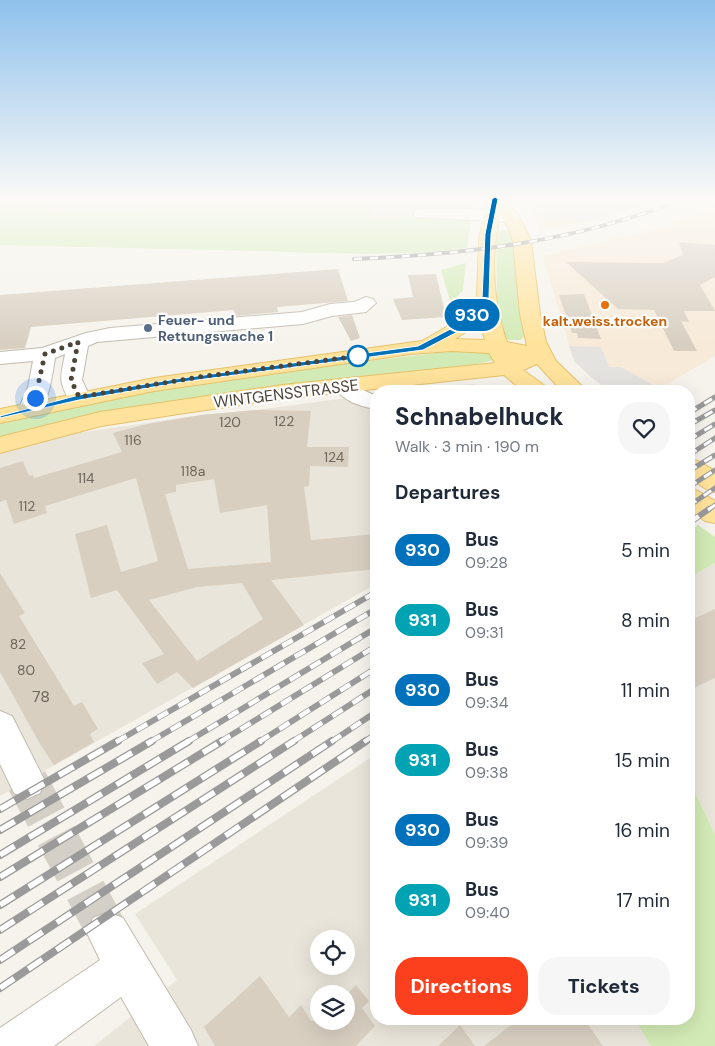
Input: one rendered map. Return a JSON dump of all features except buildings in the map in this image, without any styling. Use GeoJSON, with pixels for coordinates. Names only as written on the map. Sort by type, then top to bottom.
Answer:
{"type":"FeatureCollection","features":[{"type":"Feature","properties":{"kind":"main road"},"geometry":{"type":"LineString","coordinates":[[490,248],[486,298],[496,346],[509,368],[530,385]]}},
{"type":"Feature","properties":{"kind":"main road"},"geometry":{"type":"LineString","coordinates":[[523,248],[530,316],[542,355],[558,376],[569,385]]}},
{"type":"Feature","properties":{"kind":"main road","name":"WINTGENSSTRASSE"},"geometry":{"type":"LineString","coordinates":[[420,348],[462,326],[486,298]]}},
{"type":"Feature","properties":{"kind":"main road","name":"WINTGENSSTRASSE"},"geometry":{"type":"LineString","coordinates":[[0,416],[79,397],[208,376],[420,348],[469,345],[496,346],[542,355]]}},
{"type":"Feature","properties":{"kind":"main road","name":"WINTGENSSTRASSE"},"geometry":{"type":"LineString","coordinates":[[0,445],[100,420],[254,396],[509,368],[542,355]]}},
{"type":"Feature","properties":{"kind":"main road"},"geometry":{"type":"LineString","coordinates":[[695,471],[715,483]]}},
{"type":"Feature","properties":{"kind":"main road"},"geometry":{"type":"LineString","coordinates":[[695,500],[715,514]]}},
{"type":"Feature","properties":{"kind":"street"},"geometry":{"type":"LineString","coordinates":[[0,358],[45,354],[93,337],[110,334],[303,318],[330,310],[359,308],[366,303]]}},
{"type":"Feature","properties":{"kind":"street"},"geometry":{"type":"LineString","coordinates":[[78,342],[71,380],[79,397]]}},
{"type":"Feature","properties":{"kind":"street"},"geometry":{"type":"LineString","coordinates":[[31,408],[39,387],[45,354]]}},
{"type":"Feature","properties":{"kind":"street"},"geometry":{"type":"LineString","coordinates":[[344,386],[350,394],[362,400],[370,401]]}},
{"type":"Feature","properties":{"kind":"street"},"geometry":{"type":"LineString","coordinates":[[0,727],[27,781]]}},
{"type":"Feature","properties":{"kind":"street"},"geometry":{"type":"LineString","coordinates":[[15,1046],[118,950],[175,1046]]}},
{"type":"Feature","properties":{"kind":"shaded area"},"geometry":{"type":"Polygon","coordinates":[[[578,248],[715,248],[715,356],[665,385],[601,385],[574,361],[543,256],[578,248]]]}},
{"type":"Feature","properties":{"kind":"shaded area"},"geometry":{"type":"Polygon","coordinates":[[[569,346],[601,347],[609,367],[621,367],[654,385],[601,385],[574,361],[569,346]]]}},
{"type":"Feature","properties":{"kind":"shaded area"},"geometry":{"type":"Polygon","coordinates":[[[370,395],[370,587],[0,796],[0,454],[57,436],[201,415],[257,410],[370,395]]]}},
{"type":"Feature","properties":{"kind":"shaded area"},"geometry":{"type":"Polygon","coordinates":[[[715,563],[715,835],[695,793],[695,575],[715,563]]]}},
{"type":"Feature","properties":{"kind":"shaded area"},"geometry":{"type":"Polygon","coordinates":[[[370,758],[370,1025],[638,1025],[651,1046],[94,1046],[177,980],[135,914],[370,758]]]}},
{"type":"Feature","properties":{"kind":"green space"},"geometry":{"type":"Polygon","coordinates":[[[117,248],[467,248],[414,253],[117,248]]]}},
{"type":"Feature","properties":{"kind":"green space"},"geometry":{"type":"Polygon","coordinates":[[[496,248],[514,248],[519,303],[525,334],[521,340],[509,340],[502,335],[497,302],[496,248]]]}},
{"type":"Feature","properties":{"kind":"green space"},"geometry":{"type":"Polygon","coordinates":[[[466,263],[463,290],[451,304],[441,270],[466,263]]]}},
{"type":"Feature","properties":{"kind":"green space"},"geometry":{"type":"Polygon","coordinates":[[[461,350],[491,353],[495,360],[467,366],[201,397],[83,416],[0,439],[0,422],[82,402],[268,373],[461,350]]]}},
{"type":"Feature","properties":{"kind":"green space"},"geometry":{"type":"Polygon","coordinates":[[[698,525],[715,537],[715,563],[695,575],[695,527],[698,525]]]}},
{"type":"Feature","properties":{"kind":"green space"},"geometry":{"type":"Polygon","coordinates":[[[695,793],[715,835],[715,1046],[651,1046],[638,1025],[695,1025],[695,793]]]}},
{"type":"Feature","properties":{"kind":"tunnel"},"geometry":{"type":"LineString","coordinates":[[27,781],[108,933]]}},
{"type":"Feature","properties":{"kind":"railway"},"geometry":{"type":"LineString","coordinates":[[354,259],[438,254],[488,248]]}},
{"type":"Feature","properties":{"kind":"railway"},"geometry":{"type":"LineString","coordinates":[[695,409],[715,397]]}},
{"type":"Feature","properties":{"kind":"railway"},"geometry":{"type":"LineString","coordinates":[[695,422],[715,410]]}},
{"type":"Feature","properties":{"kind":"railway"},"geometry":{"type":"LineString","coordinates":[[695,436],[715,424]]}},
{"type":"Feature","properties":{"kind":"railway"},"geometry":{"type":"LineString","coordinates":[[695,451],[715,438]]}},
{"type":"Feature","properties":{"kind":"railway"},"geometry":{"type":"LineString","coordinates":[[695,467],[715,455]]}},
{"type":"Feature","properties":{"kind":"railway"},"geometry":{"type":"LineString","coordinates":[[695,483],[715,470]]}},
{"type":"Feature","properties":{"kind":"railway"},"geometry":{"type":"LineString","coordinates":[[695,502],[715,488]]}},
{"type":"Feature","properties":{"kind":"railway"},"geometry":{"type":"LineString","coordinates":[[708,510],[715,505]]}},
{"type":"Feature","properties":{"kind":"railway"},"geometry":{"type":"LineString","coordinates":[[695,519],[709,509]]}},
{"type":"Feature","properties":{"kind":"railway"},"geometry":{"type":"LineString","coordinates":[[116,742],[370,595]]}},
{"type":"Feature","properties":{"kind":"railway"},"geometry":{"type":"LineString","coordinates":[[150,742],[370,613]]}},
{"type":"Feature","properties":{"kind":"railway"},"geometry":{"type":"LineString","coordinates":[[187,742],[370,632]]}},
{"type":"Feature","properties":{"kind":"railway"},"geometry":{"type":"LineString","coordinates":[[220,742],[370,650]]}},
{"type":"Feature","properties":{"kind":"railway"},"geometry":{"type":"LineString","coordinates":[[259,742],[370,672]]}},
{"type":"Feature","properties":{"kind":"railway"},"geometry":{"type":"LineString","coordinates":[[292,742],[370,692]]}},
{"type":"Feature","properties":{"kind":"railway"},"geometry":{"type":"LineString","coordinates":[[331,742],[370,716]]}},
{"type":"Feature","properties":{"kind":"railway"},"geometry":{"type":"LineString","coordinates":[[364,742],[370,738]]}},
{"type":"Feature","properties":{"kind":"railway"},"geometry":{"type":"LineString","coordinates":[[0,809],[118,741]]}},
{"type":"Feature","properties":{"kind":"railway"},"geometry":{"type":"LineString","coordinates":[[0,830],[152,741]]}},
{"type":"Feature","properties":{"kind":"railway"},"geometry":{"type":"LineString","coordinates":[[0,855],[189,741]]}},
{"type":"Feature","properties":{"kind":"railway"},"geometry":{"type":"LineString","coordinates":[[0,877],[222,741]]}},
{"type":"Feature","properties":{"kind":"railway"},"geometry":{"type":"LineString","coordinates":[[0,905],[261,741]]}},
{"type":"Feature","properties":{"kind":"railway"},"geometry":{"type":"LineString","coordinates":[[0,930],[294,741]]}},
{"type":"Feature","properties":{"kind":"railway"},"geometry":{"type":"LineString","coordinates":[[0,960],[332,741]]}},
{"type":"Feature","properties":{"kind":"railway"},"geometry":{"type":"LineString","coordinates":[[0,988],[366,741]]}},
{"type":"Feature","properties":{"kind":"bus line","name":"930"},"geometry":{"type":"LineString","coordinates":[[0,416],[79,397],[182,380],[420,348],[462,326],[486,298],[487,248]]}},
{"type":"Feature","properties":{"kind":"place","name":"kalt.weiss.trocken"},"geometry":{"type":"Point","coordinates":[605,305]}},
{"type":"Feature","properties":{"kind":"place","name":"Feuer- und Rettungswache 1"},"geometry":{"type":"Point","coordinates":[148,328]}},
{"type":"Feature","properties":{"kind":"route"},"geometry":{"type":"LineString","coordinates":[[35,398],[45,354],[78,342],[71,380],[79,397],[199,377],[358,356]]}}]}
